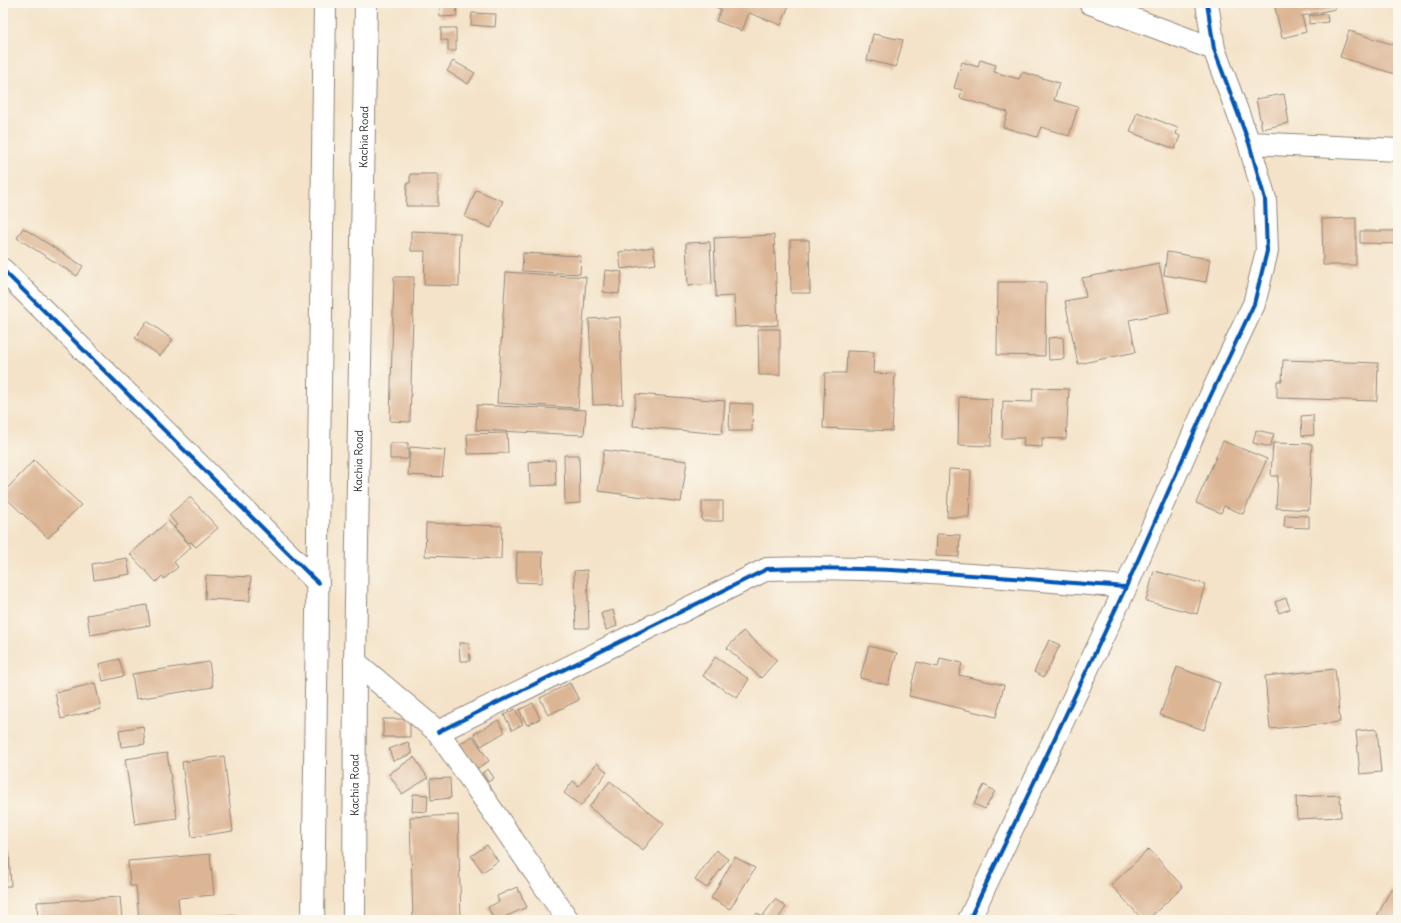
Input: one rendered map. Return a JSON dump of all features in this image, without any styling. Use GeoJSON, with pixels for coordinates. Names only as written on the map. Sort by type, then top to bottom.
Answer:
{"type":"FeatureCollection","features":[{"type":"Feature","properties":{"kind":"street"},"geometry":{"type":"LineString","coordinates":[[313,920],[325,3]]}},
{"type":"Feature","properties":{"kind":"street","name":"Kachia Road"},"geometry":{"type":"LineString","coordinates":[[354,920],[355,662],[366,3]]}},
{"type":"Feature","properties":{"kind":"street"},"geometry":{"type":"LineString","coordinates":[[1090,3],[1214,49]]}},
{"type":"Feature","properties":{"kind":"street"},"geometry":{"type":"LineString","coordinates":[[969,920],[1126,587],[1210,397],[1254,304],[1267,251],[1265,199],[1249,143],[1214,49],[1207,3]]}},
{"type":"Feature","properties":{"kind":"street"},"geometry":{"type":"LineString","coordinates":[[1249,143],[1398,150]]}},
{"type":"Feature","properties":{"kind":"street"},"geometry":{"type":"LineString","coordinates":[[3,270],[318,583]]}},
{"type":"Feature","properties":{"kind":"street"},"geometry":{"type":"LineString","coordinates":[[438,732],[767,569],[820,567],[926,572],[1126,587]]}},
{"type":"Feature","properties":{"kind":"street"},"geometry":{"type":"LineString","coordinates":[[355,662],[438,732],[568,920]]}},
{"type":"Feature","properties":{"kind":"building"},"geometry":{"type":"Polygon","coordinates":[[[439,3],[456,3],[457,16],[440,17],[439,3]]]}},
{"type":"Feature","properties":{"kind":"building"},"geometry":{"type":"Polygon","coordinates":[[[705,3],[790,3],[781,25],[749,13],[742,31],[716,21],[721,9],[705,3]]]}},
{"type":"Feature","properties":{"kind":"building"},"geometry":{"type":"Polygon","coordinates":[[[1274,3],[1334,3],[1335,9],[1302,16],[1306,32],[1282,38],[1274,3]]]}},
{"type":"Feature","properties":{"kind":"building"},"geometry":{"type":"Polygon","coordinates":[[[472,13],[496,14],[495,27],[471,25],[472,13]]]}},
{"type":"Feature","properties":{"kind":"building"},"geometry":{"type":"Polygon","coordinates":[[[1327,14],[1328,22],[1309,24],[1309,16],[1327,14]]]}},
{"type":"Feature","properties":{"kind":"building"},"geometry":{"type":"Polygon","coordinates":[[[441,28],[456,28],[456,51],[448,51],[448,40],[441,40],[441,28]]]}},
{"type":"Feature","properties":{"kind":"building"},"geometry":{"type":"Polygon","coordinates":[[[1349,31],[1398,46],[1398,75],[1340,57],[1349,31]]]}},
{"type":"Feature","properties":{"kind":"building"},"geometry":{"type":"Polygon","coordinates":[[[873,34],[903,40],[896,67],[867,60],[873,34]]]}},
{"type":"Feature","properties":{"kind":"building"},"geometry":{"type":"Polygon","coordinates":[[[980,60],[996,65],[994,72],[1019,79],[1022,72],[1059,83],[1054,100],[1078,107],[1069,136],[1041,127],[1037,137],[1003,127],[1008,112],[960,98],[962,90],[954,88],[962,62],[978,67],[980,60]]]}},
{"type":"Feature","properties":{"kind":"building"},"geometry":{"type":"Polygon","coordinates":[[[453,61],[475,73],[468,84],[447,71],[453,61]]]}},
{"type":"Feature","properties":{"kind":"building"},"geometry":{"type":"Polygon","coordinates":[[[1284,94],[1289,123],[1262,129],[1256,99],[1284,94]]]}},
{"type":"Feature","properties":{"kind":"building"},"geometry":{"type":"Polygon","coordinates":[[[1137,112],[1178,128],[1176,134],[1180,136],[1175,149],[1130,132],[1137,112]]]}},
{"type":"Feature","properties":{"kind":"building"},"geometry":{"type":"Polygon","coordinates":[[[410,174],[438,174],[438,206],[406,206],[407,183],[410,183],[410,174]]]}},
{"type":"Feature","properties":{"kind":"building"},"geometry":{"type":"Polygon","coordinates":[[[476,190],[503,201],[491,228],[465,217],[476,190]]]}},
{"type":"Feature","properties":{"kind":"building"},"geometry":{"type":"Polygon","coordinates":[[[1356,218],[1356,265],[1323,265],[1322,219],[1356,218]]]}},
{"type":"Feature","properties":{"kind":"building"},"geometry":{"type":"Polygon","coordinates":[[[23,228],[83,266],[77,276],[17,238],[23,228]]]}},
{"type":"Feature","properties":{"kind":"building"},"geometry":{"type":"Polygon","coordinates":[[[411,231],[460,233],[459,286],[424,285],[425,251],[411,251],[411,231]]]}},
{"type":"Feature","properties":{"kind":"building"},"geometry":{"type":"Polygon","coordinates":[[[1360,231],[1398,231],[1398,244],[1360,243],[1360,231]]]}},
{"type":"Feature","properties":{"kind":"building"},"geometry":{"type":"Polygon","coordinates":[[[774,235],[778,325],[735,327],[734,296],[716,297],[714,238],[774,235]]]}},
{"type":"Feature","properties":{"kind":"building"},"geometry":{"type":"Polygon","coordinates":[[[790,240],[809,240],[810,293],[791,293],[790,240]]]}},
{"type":"Feature","properties":{"kind":"building"},"geometry":{"type":"Polygon","coordinates":[[[710,242],[712,284],[688,286],[686,243],[710,242]]]}},
{"type":"Feature","properties":{"kind":"building"},"geometry":{"type":"Polygon","coordinates":[[[653,247],[656,264],[621,269],[619,252],[653,247]]]}},
{"type":"Feature","properties":{"kind":"building"},"geometry":{"type":"Polygon","coordinates":[[[1167,252],[1210,259],[1206,282],[1164,275],[1167,252]]]}},
{"type":"Feature","properties":{"kind":"building"},"geometry":{"type":"Polygon","coordinates":[[[523,253],[581,256],[580,274],[522,271],[523,253]]]}},
{"type":"Feature","properties":{"kind":"building"},"geometry":{"type":"Polygon","coordinates":[[[1159,263],[1169,312],[1129,320],[1136,352],[1078,364],[1065,301],[1086,297],[1082,278],[1159,263]]]}},
{"type":"Feature","properties":{"kind":"building"},"geometry":{"type":"Polygon","coordinates":[[[605,270],[622,272],[619,294],[603,292],[605,270]]]}},
{"type":"Feature","properties":{"kind":"building"},"geometry":{"type":"Polygon","coordinates":[[[506,272],[586,277],[578,408],[497,403],[506,272]]]}},
{"type":"Feature","properties":{"kind":"building"},"geometry":{"type":"Polygon","coordinates":[[[394,277],[414,277],[410,422],[390,421],[394,277]]]}},
{"type":"Feature","properties":{"kind":"building"},"geometry":{"type":"Polygon","coordinates":[[[998,282],[1046,282],[1045,356],[997,355],[998,282]]]}},
{"type":"Feature","properties":{"kind":"building"},"geometry":{"type":"Polygon","coordinates":[[[620,317],[623,404],[593,405],[589,319],[620,317]]]}},
{"type":"Feature","properties":{"kind":"building"},"geometry":{"type":"Polygon","coordinates":[[[147,321],[173,340],[160,356],[135,338],[147,321]]]}},
{"type":"Feature","properties":{"kind":"building"},"geometry":{"type":"Polygon","coordinates":[[[758,329],[780,329],[780,375],[759,375],[758,329]]]}},
{"type":"Feature","properties":{"kind":"building"},"geometry":{"type":"Polygon","coordinates":[[[1063,337],[1064,359],[1049,360],[1048,338],[1063,337]]]}},
{"type":"Feature","properties":{"kind":"building"},"geometry":{"type":"Polygon","coordinates":[[[847,351],[874,352],[873,373],[895,374],[892,431],[823,428],[825,373],[846,373],[847,351]]]}},
{"type":"Feature","properties":{"kind":"building"},"geometry":{"type":"Polygon","coordinates":[[[1283,360],[1378,363],[1377,401],[1277,398],[1277,381],[1282,381],[1283,360]]]}},
{"type":"Feature","properties":{"kind":"building"},"geometry":{"type":"Polygon","coordinates":[[[1033,388],[1069,389],[1066,439],[1042,438],[1042,447],[1023,446],[1024,438],[1002,438],[1003,401],[1032,402],[1033,388]]]}},
{"type":"Feature","properties":{"kind":"building"},"geometry":{"type":"Polygon","coordinates":[[[636,394],[725,401],[722,434],[633,426],[636,394]]]}},
{"type":"Feature","properties":{"kind":"building"},"geometry":{"type":"Polygon","coordinates":[[[959,397],[992,399],[991,446],[958,445],[959,397]]]}},
{"type":"Feature","properties":{"kind":"building"},"geometry":{"type":"Polygon","coordinates":[[[730,403],[753,404],[752,431],[729,431],[730,403]]]}},
{"type":"Feature","properties":{"kind":"building"},"geometry":{"type":"Polygon","coordinates":[[[477,405],[586,410],[584,435],[476,430],[477,405]]]}},
{"type":"Feature","properties":{"kind":"building"},"geometry":{"type":"Polygon","coordinates":[[[1313,415],[1314,435],[1302,436],[1301,416],[1313,415]]]}},
{"type":"Feature","properties":{"kind":"building"},"geometry":{"type":"Polygon","coordinates":[[[1256,430],[1274,434],[1270,447],[1253,443],[1256,430]]]}},
{"type":"Feature","properties":{"kind":"building"},"geometry":{"type":"Polygon","coordinates":[[[507,433],[508,453],[468,454],[467,434],[507,433]]]}},
{"type":"Feature","properties":{"kind":"building"},"geometry":{"type":"Polygon","coordinates":[[[1223,441],[1267,459],[1243,514],[1224,506],[1221,513],[1196,503],[1223,441]]]}},
{"type":"Feature","properties":{"kind":"building"},"geometry":{"type":"Polygon","coordinates":[[[390,443],[408,443],[408,459],[390,459],[390,443]]]}},
{"type":"Feature","properties":{"kind":"building"},"geometry":{"type":"Polygon","coordinates":[[[1273,443],[1312,444],[1309,510],[1276,508],[1278,476],[1271,476],[1273,443]]]}},
{"type":"Feature","properties":{"kind":"building"},"geometry":{"type":"Polygon","coordinates":[[[410,447],[445,450],[442,477],[408,475],[410,447]]]}},
{"type":"Feature","properties":{"kind":"building"},"geometry":{"type":"Polygon","coordinates":[[[604,450],[687,461],[681,502],[598,491],[604,450]]]}},
{"type":"Feature","properties":{"kind":"building"},"geometry":{"type":"Polygon","coordinates":[[[564,455],[579,455],[580,503],[565,504],[564,455]]]}},
{"type":"Feature","properties":{"kind":"building"},"geometry":{"type":"Polygon","coordinates":[[[34,460],[81,505],[48,538],[3,495],[3,493],[34,460]]]}},
{"type":"Feature","properties":{"kind":"building"},"geometry":{"type":"Polygon","coordinates":[[[555,460],[556,485],[530,486],[529,462],[555,460]]]}},
{"type":"Feature","properties":{"kind":"building"},"geometry":{"type":"Polygon","coordinates":[[[949,469],[971,470],[969,517],[947,517],[949,469]]]}},
{"type":"Feature","properties":{"kind":"building"},"geometry":{"type":"Polygon","coordinates":[[[190,497],[218,528],[196,547],[191,542],[189,543],[174,527],[177,525],[169,515],[190,497]]]}},
{"type":"Feature","properties":{"kind":"building"},"geometry":{"type":"Polygon","coordinates":[[[702,501],[723,501],[723,521],[702,521],[702,501]]]}},
{"type":"Feature","properties":{"kind":"building"},"geometry":{"type":"Polygon","coordinates":[[[1285,515],[1309,516],[1309,528],[1284,527],[1285,515]]]}},
{"type":"Feature","properties":{"kind":"building"},"geometry":{"type":"Polygon","coordinates":[[[168,521],[191,547],[174,562],[178,567],[164,579],[162,576],[156,582],[130,554],[168,521]]]}},
{"type":"Feature","properties":{"kind":"building"},"geometry":{"type":"Polygon","coordinates":[[[426,523],[502,526],[501,559],[425,556],[426,523]]]}},
{"type":"Feature","properties":{"kind":"building"},"geometry":{"type":"Polygon","coordinates":[[[937,534],[960,535],[959,557],[936,556],[937,534]]]}},
{"type":"Feature","properties":{"kind":"building"},"geometry":{"type":"Polygon","coordinates":[[[517,552],[543,552],[542,583],[516,582],[517,552]]]}},
{"type":"Feature","properties":{"kind":"building"},"geometry":{"type":"Polygon","coordinates":[[[127,558],[130,574],[94,580],[92,564],[127,558]]]}},
{"type":"Feature","properties":{"kind":"building"},"geometry":{"type":"Polygon","coordinates":[[[587,570],[589,628],[576,628],[574,571],[587,570]]]}},
{"type":"Feature","properties":{"kind":"building"},"geometry":{"type":"Polygon","coordinates":[[[1154,571],[1205,584],[1197,614],[1146,601],[1154,571]]]}},
{"type":"Feature","properties":{"kind":"building"},"geometry":{"type":"Polygon","coordinates":[[[206,575],[251,577],[250,601],[205,599],[206,575]]]}},
{"type":"Feature","properties":{"kind":"building"},"geometry":{"type":"Polygon","coordinates":[[[1286,598],[1290,609],[1279,613],[1275,602],[1286,598]]]}},
{"type":"Feature","properties":{"kind":"building"},"geometry":{"type":"Polygon","coordinates":[[[147,605],[150,625],[90,635],[87,615],[147,605]]]}},
{"type":"Feature","properties":{"kind":"building"},"geometry":{"type":"Polygon","coordinates":[[[613,610],[617,626],[606,630],[601,613],[613,610]]]}},
{"type":"Feature","properties":{"kind":"building"},"geometry":{"type":"Polygon","coordinates":[[[743,631],[777,660],[761,678],[727,648],[743,631]]]}},
{"type":"Feature","properties":{"kind":"building"},"geometry":{"type":"Polygon","coordinates":[[[1049,640],[1060,645],[1044,677],[1034,672],[1049,640]]]}},
{"type":"Feature","properties":{"kind":"building"},"geometry":{"type":"Polygon","coordinates":[[[459,643],[469,643],[470,661],[460,661],[459,643]]]}},
{"type":"Feature","properties":{"kind":"building"},"geometry":{"type":"Polygon","coordinates":[[[869,646],[897,653],[888,685],[860,678],[869,646]]]}},
{"type":"Feature","properties":{"kind":"building"},"geometry":{"type":"Polygon","coordinates":[[[715,657],[749,679],[737,698],[703,676],[715,657]]]}},
{"type":"Feature","properties":{"kind":"building"},"geometry":{"type":"Polygon","coordinates":[[[940,658],[962,663],[959,675],[1004,685],[996,717],[909,696],[917,662],[938,667],[940,658]]]}},
{"type":"Feature","properties":{"kind":"building"},"geometry":{"type":"Polygon","coordinates":[[[119,659],[124,676],[103,681],[99,664],[119,659]]]}},
{"type":"Feature","properties":{"kind":"building"},"geometry":{"type":"Polygon","coordinates":[[[209,662],[213,687],[136,699],[132,674],[209,662]]]}},
{"type":"Feature","properties":{"kind":"building"},"geometry":{"type":"Polygon","coordinates":[[[1177,667],[1220,683],[1204,730],[1160,715],[1177,667]]]}},
{"type":"Feature","properties":{"kind":"building"},"geometry":{"type":"Polygon","coordinates":[[[1335,669],[1340,722],[1270,729],[1265,676],[1335,669]]]}},
{"type":"Feature","properties":{"kind":"building"},"geometry":{"type":"Polygon","coordinates":[[[95,683],[101,709],[61,719],[55,693],[95,683]]]}},
{"type":"Feature","properties":{"kind":"building"},"geometry":{"type":"Polygon","coordinates":[[[570,683],[579,700],[548,715],[540,698],[570,683]]]}},
{"type":"Feature","properties":{"kind":"building"},"geometry":{"type":"Polygon","coordinates":[[[533,703],[540,719],[527,725],[519,710],[533,703]]]}},
{"type":"Feature","properties":{"kind":"building"},"geometry":{"type":"Polygon","coordinates":[[[515,709],[523,724],[512,730],[504,715],[515,709]]]}},
{"type":"Feature","properties":{"kind":"building"},"geometry":{"type":"Polygon","coordinates":[[[383,719],[410,719],[410,737],[383,737],[383,719]]]}},
{"type":"Feature","properties":{"kind":"building"},"geometry":{"type":"Polygon","coordinates":[[[498,720],[505,732],[481,746],[474,734],[498,720]]]}},
{"type":"Feature","properties":{"kind":"building"},"geometry":{"type":"Polygon","coordinates":[[[143,726],[145,744],[121,747],[119,730],[143,726]]]}},
{"type":"Feature","properties":{"kind":"building"},"geometry":{"type":"Polygon","coordinates":[[[1377,729],[1381,772],[1360,774],[1356,731],[1377,729]]]}},
{"type":"Feature","properties":{"kind":"building"},"geometry":{"type":"Polygon","coordinates":[[[473,736],[489,761],[476,769],[460,743],[473,736]]]}},
{"type":"Feature","properties":{"kind":"building"},"geometry":{"type":"Polygon","coordinates":[[[408,742],[412,754],[393,761],[389,749],[408,742]]]}},
{"type":"Feature","properties":{"kind":"building"},"geometry":{"type":"Polygon","coordinates":[[[167,753],[177,818],[135,824],[125,759],[167,753]]]}},
{"type":"Feature","properties":{"kind":"building"},"geometry":{"type":"Polygon","coordinates":[[[224,756],[233,831],[192,837],[182,762],[224,756]]]}},
{"type":"Feature","properties":{"kind":"building"},"geometry":{"type":"Polygon","coordinates":[[[414,757],[428,778],[402,794],[389,774],[414,757]]]}},
{"type":"Feature","properties":{"kind":"building"},"geometry":{"type":"Polygon","coordinates":[[[597,763],[607,772],[581,806],[564,793],[573,781],[579,786],[597,763]]]}},
{"type":"Feature","properties":{"kind":"building"},"geometry":{"type":"Polygon","coordinates":[[[488,769],[494,778],[488,782],[482,773],[488,769]]]}},
{"type":"Feature","properties":{"kind":"building"},"geometry":{"type":"Polygon","coordinates":[[[450,778],[451,798],[431,800],[430,779],[450,778]]]}},
{"type":"Feature","properties":{"kind":"building"},"geometry":{"type":"Polygon","coordinates":[[[610,781],[664,824],[643,850],[589,807],[610,781]]]}},
{"type":"Feature","properties":{"kind":"building"},"geometry":{"type":"Polygon","coordinates":[[[984,785],[995,791],[985,809],[974,804],[984,785]]]}},
{"type":"Feature","properties":{"kind":"building"},"geometry":{"type":"Polygon","coordinates":[[[413,794],[428,795],[427,812],[412,811],[413,794]]]}},
{"type":"Feature","properties":{"kind":"building"},"geometry":{"type":"Polygon","coordinates":[[[1340,795],[1341,817],[1297,819],[1296,797],[1340,795]]]}},
{"type":"Feature","properties":{"kind":"building"},"geometry":{"type":"Polygon","coordinates":[[[458,815],[461,920],[413,920],[410,817],[458,815]]]}},
{"type":"Feature","properties":{"kind":"building"},"geometry":{"type":"Polygon","coordinates":[[[487,845],[498,861],[483,872],[471,856],[487,845]]]}},
{"type":"Feature","properties":{"kind":"building"},"geometry":{"type":"Polygon","coordinates":[[[1149,849],[1183,887],[1147,920],[1143,920],[1111,885],[1149,849]]]}},
{"type":"Feature","properties":{"kind":"building"},"geometry":{"type":"Polygon","coordinates":[[[716,850],[728,859],[707,888],[695,880],[716,850]]]}},
{"type":"Feature","properties":{"kind":"building"},"geometry":{"type":"Polygon","coordinates":[[[3,852],[9,852],[11,886],[3,886],[3,852]]]}},
{"type":"Feature","properties":{"kind":"building"},"geometry":{"type":"Polygon","coordinates":[[[210,854],[214,895],[178,898],[180,920],[139,920],[136,886],[130,886],[128,861],[210,854]]]}},
{"type":"Feature","properties":{"kind":"building"},"geometry":{"type":"Polygon","coordinates":[[[735,857],[755,868],[730,909],[711,898],[735,857]]]}},
{"type":"Feature","properties":{"kind":"building"},"geometry":{"type":"Polygon","coordinates":[[[517,887],[527,907],[498,920],[494,920],[488,907],[499,902],[497,896],[517,887]]]}},
{"type":"Feature","properties":{"kind":"building"},"geometry":{"type":"Polygon","coordinates":[[[1391,889],[1398,893],[1398,920],[1375,920],[1391,889]]]}},
{"type":"Feature","properties":{"kind":"building"},"geometry":{"type":"Polygon","coordinates":[[[120,897],[122,920],[38,920],[37,902],[120,897]]]}},
{"type":"Feature","properties":{"kind":"building"},"geometry":{"type":"Polygon","coordinates":[[[775,899],[786,907],[778,919],[779,920],[753,920],[757,913],[762,917],[775,899]]]}},
{"type":"Feature","properties":{"kind":"building"},"geometry":{"type":"Polygon","coordinates":[[[236,915],[236,920],[189,920],[189,919],[236,915]]]}},
{"type":"Feature","properties":{"kind":"cycle path"},"geometry":{"type":"LineString","coordinates":[[969,920],[1126,587],[1210,397],[1254,304],[1267,251],[1265,199],[1249,143],[1214,49],[1207,3]]}},
{"type":"Feature","properties":{"kind":"cycle path"},"geometry":{"type":"LineString","coordinates":[[3,270],[318,583]]}},
{"type":"Feature","properties":{"kind":"cycle path"},"geometry":{"type":"LineString","coordinates":[[438,732],[767,569],[812,568],[947,573],[1126,587]]}}]}
